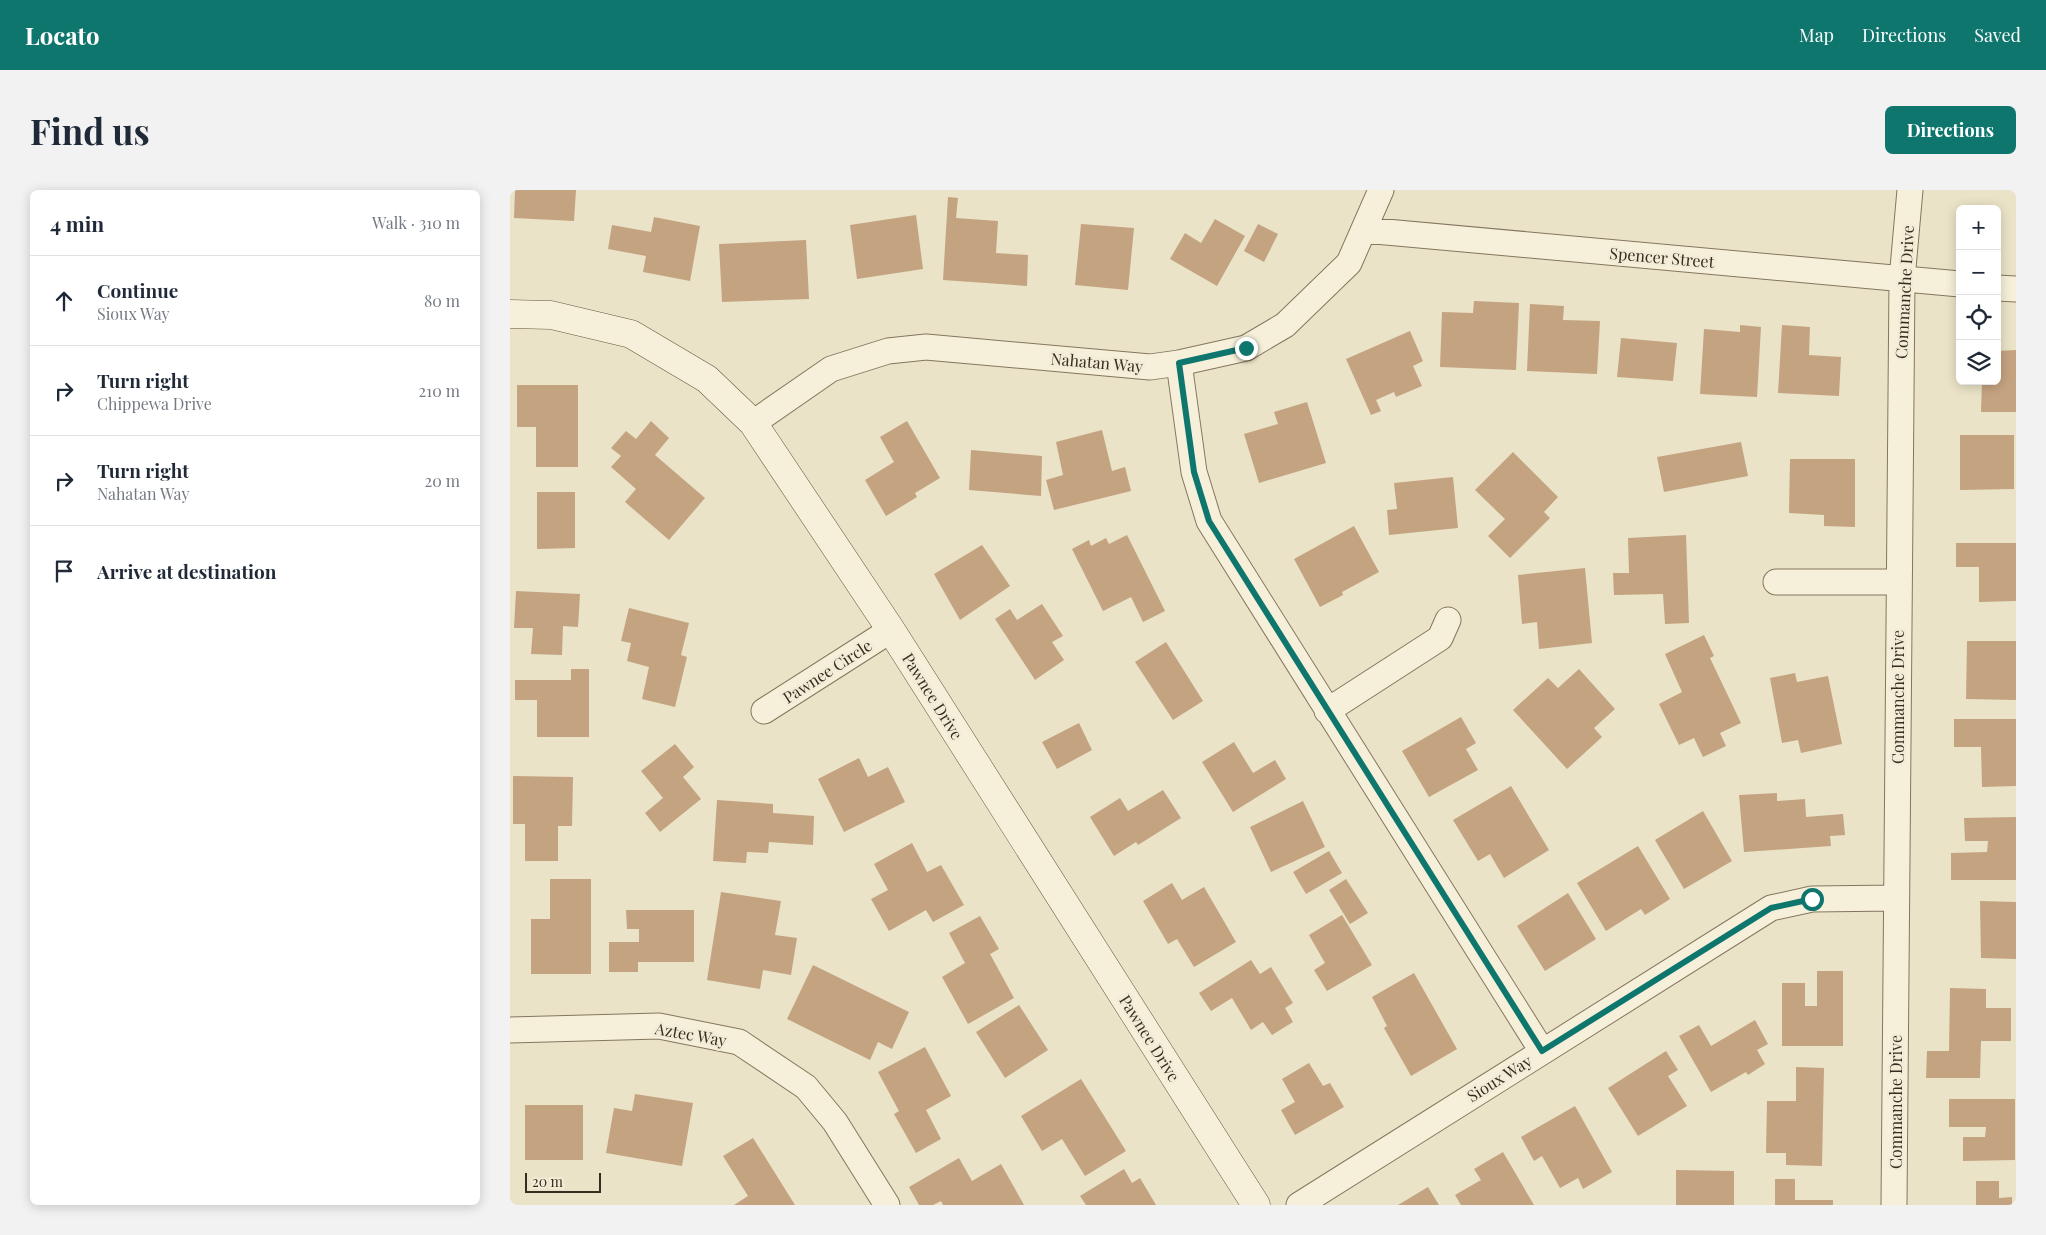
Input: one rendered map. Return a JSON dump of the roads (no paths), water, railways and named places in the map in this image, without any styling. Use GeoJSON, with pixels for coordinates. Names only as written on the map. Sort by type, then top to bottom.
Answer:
{"type":"FeatureCollection","features":[{"type":"Feature","properties":{"kind":"street","name":"Nahatan Way"},"geometry":{"type":"LineString","coordinates":[[753,423],[831,369],[888,351],[926,347],[1150,367],[1179,363],[1246,348],[1285,325],[1349,263],[1381,190]]}},
{"type":"Feature","properties":{"kind":"street","name":"Commanche Drive"},"geometry":{"type":"LineString","coordinates":[[1894,1205],[1902,278],[1910,190]]}},
{"type":"Feature","properties":{"kind":"street","name":"Spencer Street"},"geometry":{"type":"LineString","coordinates":[[1364,230],[1956,284]]}},
{"type":"Feature","properties":{"kind":"street"},"geometry":{"type":"LineString","coordinates":[[2001,288],[2016,290]]}},
{"type":"Feature","properties":{"kind":"street","name":"Pawnee Drive"},"geometry":{"type":"LineString","coordinates":[[510,314],[551,314],[631,334],[708,379],[753,423],[891,630],[1256,1205]]}},
{"type":"Feature","properties":{"kind":"street"},"geometry":{"type":"LineString","coordinates":[[1179,363],[1194,472],[1209,521],[1542,1051]]}},
{"type":"Feature","properties":{"kind":"street"},"geometry":{"type":"LineString","coordinates":[[1776,582],[1898,582]]}},
{"type":"Feature","properties":{"kind":"street"},"geometry":{"type":"LineString","coordinates":[[1327,711],[1440,638],[1448,620]]}},
{"type":"Feature","properties":{"kind":"street","name":"Pawnee Circle"},"geometry":{"type":"LineString","coordinates":[[764,712],[891,630]]}},
{"type":"Feature","properties":{"kind":"street","name":"Sioux Way"},"geometry":{"type":"LineString","coordinates":[[1299,1205],[1771,908],[1812,899],[1896,898]]}},
{"type":"Feature","properties":{"kind":"street","name":"Aztec Way"},"geometry":{"type":"LineString","coordinates":[[510,1030],[660,1026],[738,1042],[806,1087],[835,1122],[887,1205]]}}]}
